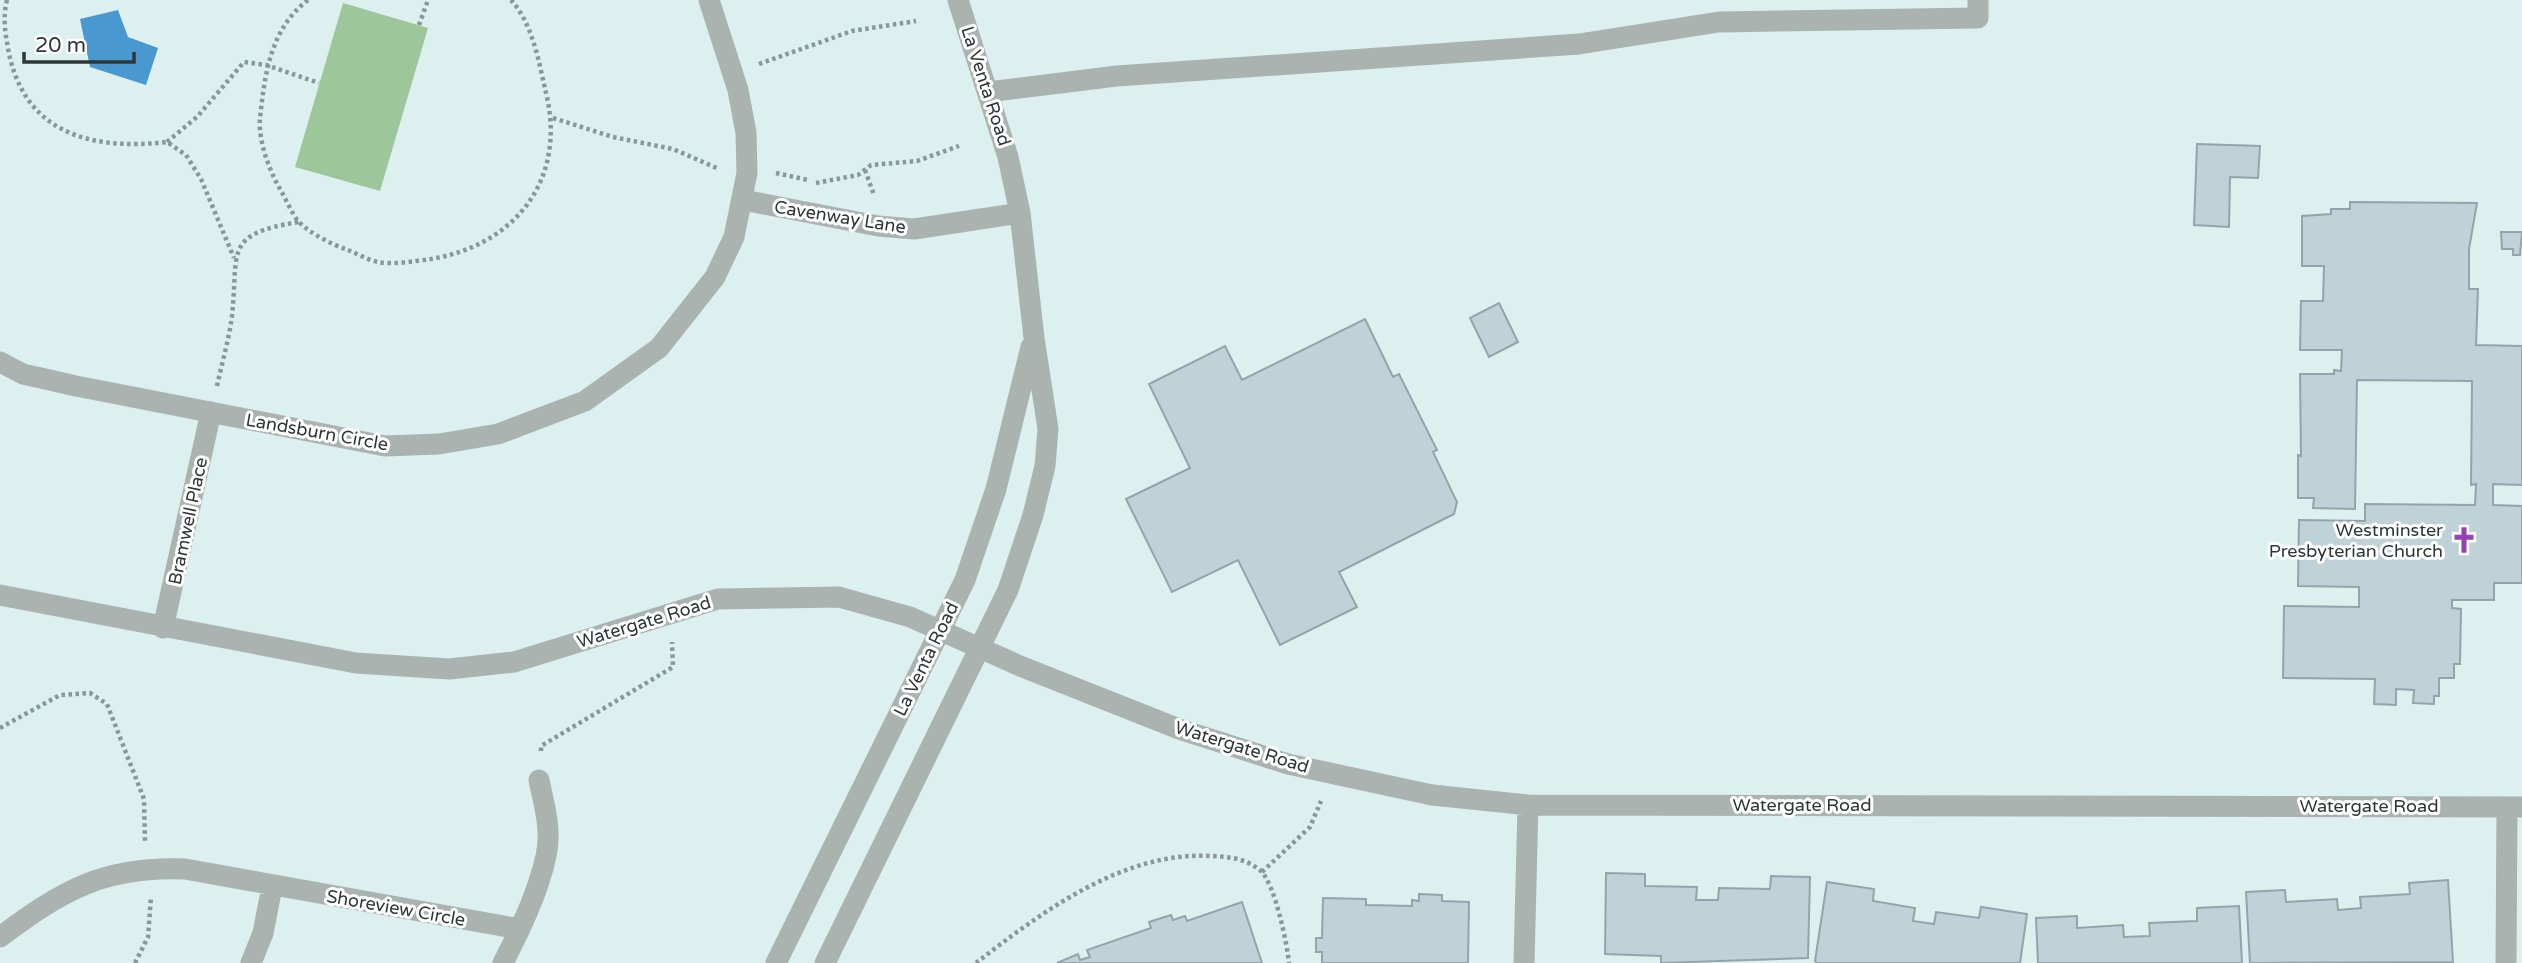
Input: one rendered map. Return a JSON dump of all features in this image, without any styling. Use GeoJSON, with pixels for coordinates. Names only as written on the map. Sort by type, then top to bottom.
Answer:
{"type":"FeatureCollection","features":[{"type":"Feature","properties":{"kind":"street","name":"Landsburn Circle"},"geometry":{"type":"LineString","coordinates":[[0,362],[37,377],[385,446],[439,444],[498,434],[585,401],[659,348],[715,277],[734,237],[743,200],[748,159],[747,133],[709,0]]}},
{"type":"Feature","properties":{"kind":"street","name":"La Venta Road"},"geometry":{"type":"LineString","coordinates":[[825,963],[981,649],[1023,551],[1045,466],[1048,429],[1034,338],[1020,213],[1008,157],[958,0]]}},
{"type":"Feature","properties":{"kind":"street"},"geometry":{"type":"LineString","coordinates":[[988,92],[1117,76],[1579,44],[1719,22],[1978,18],[1978,0]]}},
{"type":"Feature","properties":{"kind":"street","name":"Cavenway Lane"},"geometry":{"type":"LineString","coordinates":[[743,200],[878,226],[914,229],[1020,213]]}},
{"type":"Feature","properties":{"kind":"street","name":"La Venta Road"},"geometry":{"type":"LineString","coordinates":[[776,963],[940,631],[980,541],[1034,338]]}},
{"type":"Feature","properties":{"kind":"street","name":"Bramwell Place"},"geometry":{"type":"LineString","coordinates":[[163,628],[211,412]]}},
{"type":"Feature","properties":{"kind":"street","name":"Watergate Road"},"geometry":{"type":"LineString","coordinates":[[0,595],[356,663],[449,669],[514,662],[665,613],[718,599],[839,597],[879,606],[1179,729],[1288,764],[1432,795],[1528,804],[2514,807]]}},
{"type":"Feature","properties":{"kind":"street"},"geometry":{"type":"LineString","coordinates":[[503,963],[520,929],[547,855],[548,819],[539,780]]}},
{"type":"Feature","properties":{"kind":"street"},"geometry":{"type":"LineString","coordinates":[[1524,963],[1528,804]]}},
{"type":"Feature","properties":{"kind":"street"},"geometry":{"type":"LineString","coordinates":[[2506,963],[2514,807]]}},
{"type":"Feature","properties":{"kind":"street","name":"Shoreview Circle"},"geometry":{"type":"LineString","coordinates":[[0,937],[31,914],[96,878],[146,867],[185,869],[272,887],[520,929]]}},
{"type":"Feature","properties":{"kind":"street"},"geometry":{"type":"LineString","coordinates":[[251,963],[263,933],[272,887]]}},
{"type":"Feature","properties":{"kind":"path"},"geometry":{"type":"LineString","coordinates":[[7,0],[5,37],[13,72],[29,101],[52,125],[83,140],[135,146],[167,142],[197,117],[239,64],[266,65],[319,83]]}},
{"type":"Feature","properties":{"kind":"path"},"geometry":{"type":"LineString","coordinates":[[308,0],[298,8],[279,34],[266,65],[259,127],[273,176],[299,222],[337,246],[378,262],[415,261],[458,255],[505,229],[533,201],[551,157],[553,118],[533,41],[511,0]]}},
{"type":"Feature","properties":{"kind":"path"},"geometry":{"type":"LineString","coordinates":[[419,24],[428,0]]}},
{"type":"Feature","properties":{"kind":"path"},"geometry":{"type":"LineString","coordinates":[[732,73],[852,31],[916,21]]}},
{"type":"Feature","properties":{"kind":"path"},"geometry":{"type":"LineString","coordinates":[[167,142],[186,155],[201,179],[234,258],[232,317],[211,412]]}},
{"type":"Feature","properties":{"kind":"path"},"geometry":{"type":"LineString","coordinates":[[234,258],[246,238],[267,227],[299,222]]}},
{"type":"Feature","properties":{"kind":"path"},"geometry":{"type":"LineString","coordinates":[[539,780],[541,746],[673,667],[673,644],[665,613]]}},
{"type":"Feature","properties":{"kind":"path"},"geometry":{"type":"LineString","coordinates":[[0,729],[60,695],[90,693],[107,704],[144,799],[146,867],[152,901],[148,937],[135,963]]}},
{"type":"Feature","properties":{"kind":"path"},"geometry":{"type":"LineString","coordinates":[[1262,872],[1310,827],[1331,773]]}},
{"type":"Feature","properties":{"kind":"path"},"geometry":{"type":"LineString","coordinates":[[976,963],[1019,929],[1068,898],[1118,874],[1155,862],[1192,855],[1236,857],[1262,872],[1275,902],[1289,963]]}},
{"type":"Feature","properties":{"kind":"green space"},"geometry":{"type":"Polygon","coordinates":[[[343,3],[428,28],[380,191],[295,167],[343,3]]]}},
{"type":"Feature","properties":{"kind":"water"},"geometry":{"type":"Polygon","coordinates":[[[118,10],[128,37],[158,48],[146,85],[90,67],[80,19],[118,10]]]}},
{"type":"Feature","properties":{"kind":"building"},"geometry":{"type":"Polygon","coordinates":[[[2197,144],[2260,146],[2258,178],[2230,177],[2229,227],[2194,225],[2197,144]]]}},
{"type":"Feature","properties":{"kind":"building"},"geometry":{"type":"Polygon","coordinates":[[[2350,202],[2477,203],[2469,249],[2469,289],[2478,289],[2476,345],[2522,346],[2522,485],[2493,484],[2493,505],[2522,506],[2522,583],[2494,583],[2494,600],[2452,600],[2452,608],[2461,609],[2460,664],[2454,664],[2454,678],[2439,678],[2439,696],[2434,696],[2434,704],[2413,703],[2414,690],[2396,689],[2396,705],[2374,704],[2375,679],[2283,678],[2284,606],[2359,607],[2359,587],[2298,586],[2299,520],[2365,521],[2365,504],[2475,505],[2476,484],[2471,485],[2472,381],[2357,380],[2355,509],[2313,508],[2314,498],[2298,498],[2298,455],[2301,456],[2300,374],[2334,374],[2334,370],[2341,371],[2342,350],[2300,350],[2301,301],[2323,301],[2324,266],[2302,266],[2302,216],[2331,214],[2331,209],[2350,209],[2350,202]]]}},
{"type":"Feature","properties":{"kind":"building"},"geometry":{"type":"Polygon","coordinates":[[[2501,232],[2522,232],[2520,255],[2513,255],[2513,249],[2502,249],[2501,232]]]}},
{"type":"Feature","properties":{"kind":"building"},"geometry":{"type":"Polygon","coordinates":[[[1499,303],[1518,342],[1489,357],[1470,318],[1499,303]]]}},
{"type":"Feature","properties":{"kind":"building"},"geometry":{"type":"Polygon","coordinates":[[[1365,319],[1393,377],[1399,374],[1437,450],[1433,452],[1457,502],[1454,514],[1339,572],[1357,607],[1280,645],[1238,560],[1172,592],[1126,499],[1190,468],[1149,384],[1225,346],[1242,380],[1365,319]]]}},
{"type":"Feature","properties":{"kind":"building"},"geometry":{"type":"Polygon","coordinates":[[[1606,873],[1645,874],[1645,886],[1697,887],[1696,900],[1718,900],[1719,888],[1770,889],[1771,876],[1810,877],[1808,958],[1661,963],[1661,956],[1605,954],[1606,873]]]}},
{"type":"Feature","properties":{"kind":"building"},"geometry":{"type":"Polygon","coordinates":[[[2448,880],[2453,962],[2250,963],[2246,892],[2285,890],[2286,902],[2337,899],[2338,910],[2361,908],[2360,897],[2410,894],[2409,883],[2448,880]]]}},
{"type":"Feature","properties":{"kind":"building"},"geometry":{"type":"Polygon","coordinates":[[[1827,882],[1874,889],[1873,901],[1915,908],[1913,921],[1934,924],[1936,912],[1979,918],[1981,907],[2027,914],[2020,963],[1817,963],[1815,961],[1827,882]]]}},
{"type":"Feature","properties":{"kind":"building"},"geometry":{"type":"Polygon","coordinates":[[[1419,894],[1442,895],[1442,901],[1469,902],[1468,963],[1322,963],[1322,952],[1316,952],[1316,938],[1322,938],[1323,898],[1366,899],[1366,905],[1412,906],[1412,900],[1419,901],[1419,894]]]}},
{"type":"Feature","properties":{"kind":"building"},"geometry":{"type":"Polygon","coordinates":[[[1242,902],[1262,963],[1057,963],[1078,954],[1080,960],[1090,957],[1087,950],[1151,928],[1149,922],[1171,915],[1173,920],[1185,916],[1187,921],[1242,902]]]}},
{"type":"Feature","properties":{"kind":"building"},"geometry":{"type":"Polygon","coordinates":[[[2239,906],[2242,963],[2038,963],[2036,918],[2077,916],[2077,928],[2123,925],[2124,937],[2150,936],[2149,923],[2197,921],[2197,908],[2239,906]]]}},
{"type":"Feature","properties":{"kind":"place","name":"Westminster Presbyterian Church"},"geometry":{"type":"Point","coordinates":[2464,540]}}]}
